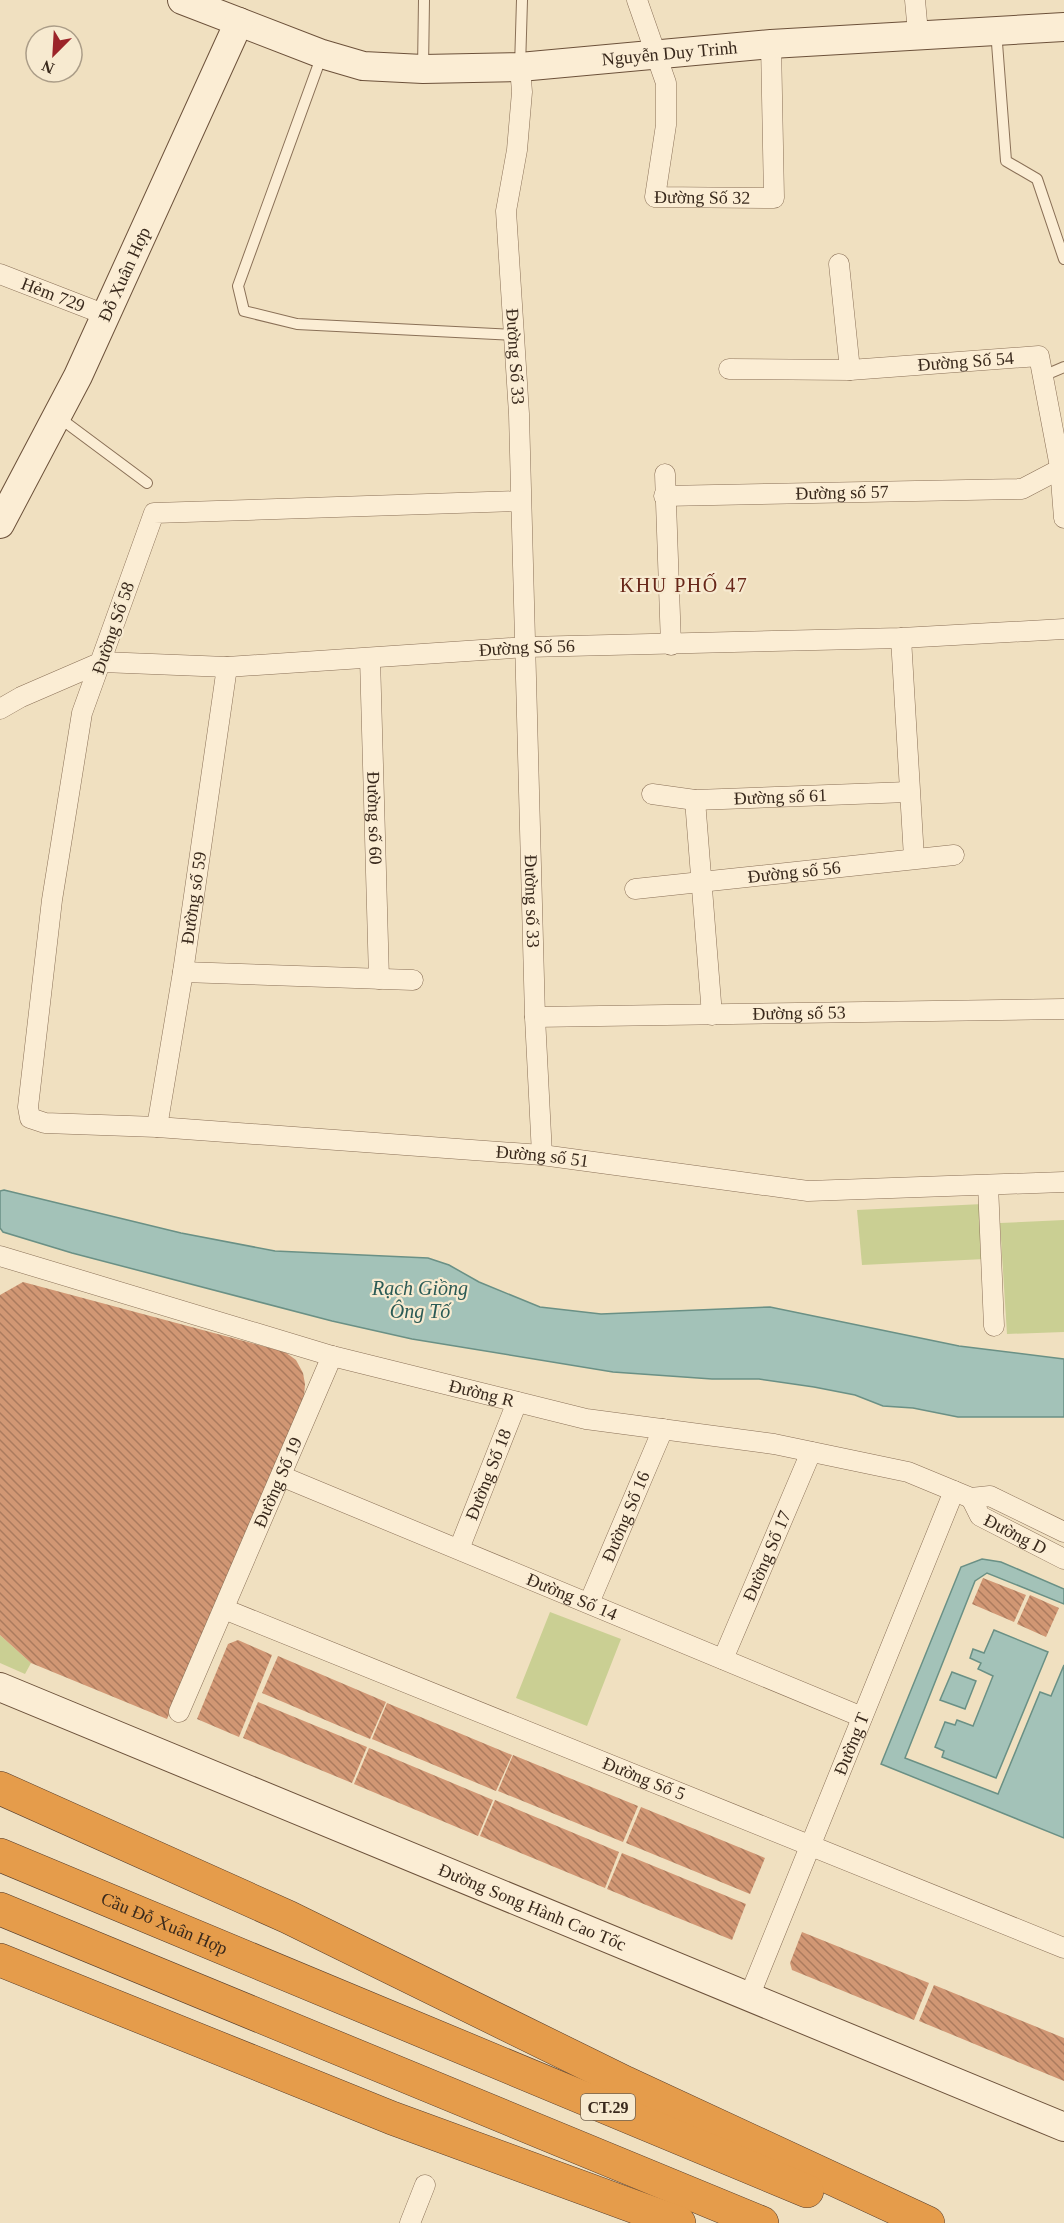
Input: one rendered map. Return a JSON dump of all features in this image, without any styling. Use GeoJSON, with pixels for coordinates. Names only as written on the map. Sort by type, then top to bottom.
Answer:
{"type":"FeatureCollection","features":[{"type":"Feature","properties":{"kind":"highway"},"geometry":{"type":"LineString","coordinates":[[0,1788],[288,1917],[626,2084],[928,2223]]}},
{"type":"Feature","properties":{"kind":"highway","name":"Cầu Đỗ Xuân Hợp"},"geometry":{"type":"LineString","coordinates":[[0,1855],[886,2223]]}},
{"type":"Feature","properties":{"kind":"highway","name":"CT.29"},"geometry":{"type":"LineString","coordinates":[[0,1909],[762,2223]]}},
{"type":"Feature","properties":{"kind":"highway"},"geometry":{"type":"LineString","coordinates":[[0,1960],[392,2118],[679,2223]]}},
{"type":"Feature","properties":{"kind":"main road","name":"Nguyễn Duy Trinh"},"geometry":{"type":"LineString","coordinates":[[182,0],[234,33],[259,27],[279,38],[363,66],[423,69],[520,67],[657,53],[918,33],[1064,27]]}},
{"type":"Feature","properties":{"kind":"main road","name":"Đỗ Xuân Hợp"},"geometry":{"type":"LineString","coordinates":[[0,524],[57,416],[106,315],[234,33]]}},
{"type":"Feature","properties":{"kind":"main road","name":"Đường Song Hành Cao Tốc"},"geometry":{"type":"LineString","coordinates":[[0,1687],[1064,2127]]}},
{"type":"Feature","properties":{"kind":"street","name":"Đường Số 32"},"geometry":{"type":"LineString","coordinates":[[637,0],[666,83],[667,103],[655,197],[774,198],[771,44]]}},
{"type":"Feature","properties":{"kind":"street"},"geometry":{"type":"LineString","coordinates":[[915,0],[918,33]]}},
{"type":"Feature","properties":{"kind":"street","name":"Đường Số 33"},"geometry":{"type":"LineString","coordinates":[[520,67],[522,92],[518,139],[506,211],[519,414],[520,501],[527,647]]}},
{"type":"Feature","properties":{"kind":"street"},"geometry":{"type":"LineString","coordinates":[[839,264],[850,370]]}},
{"type":"Feature","properties":{"kind":"street","name":"Hẻm 729"},"geometry":{"type":"LineString","coordinates":[[0,274],[106,315]]}},
{"type":"Feature","properties":{"kind":"street","name":"Đường Số 54"},"geometry":{"type":"LineString","coordinates":[[729,369],[850,370],[1039,356],[1062,467],[1064,518]]}},
{"type":"Feature","properties":{"kind":"street","name":"Đường số 57"},"geometry":{"type":"LineString","coordinates":[[664,496],[1022,489],[1062,467]]}},
{"type":"Feature","properties":{"kind":"street"},"geometry":{"type":"LineString","coordinates":[[664,474],[671,645]]}},
{"type":"Feature","properties":{"kind":"street","name":"Đường Số 58"},"geometry":{"type":"LineString","coordinates":[[28,1107],[52,900],[82,713],[102,662],[115,615],[154,513],[520,501]]}},
{"type":"Feature","properties":{"kind":"street","name":"Đường Số 56"},"geometry":{"type":"LineString","coordinates":[[0,709],[21,697],[102,662],[227,667],[527,647],[901,638],[1064,628]]}},
{"type":"Feature","properties":{"kind":"street"},"geometry":{"type":"LineString","coordinates":[[901,638],[908,792],[914,858]]}},
{"type":"Feature","properties":{"kind":"street","name":"Đường số 33"},"geometry":{"type":"LineString","coordinates":[[527,647],[535,1017],[542,1155]]}},
{"type":"Feature","properties":{"kind":"street","name":"Đường số 60"},"geometry":{"type":"LineString","coordinates":[[370,658],[379,979]]}},
{"type":"Feature","properties":{"kind":"street","name":"Đường số 59"},"geometry":{"type":"LineString","coordinates":[[157,1127],[183,972],[227,667]]}},
{"type":"Feature","properties":{"kind":"street","name":"Đường số 61"},"geometry":{"type":"LineString","coordinates":[[652,794],[695,800],[908,792]]}},
{"type":"Feature","properties":{"kind":"street"},"geometry":{"type":"LineString","coordinates":[[695,800],[712,1015]]}},
{"type":"Feature","properties":{"kind":"street","name":"Đường số 56"},"geometry":{"type":"LineString","coordinates":[[635,889],[702,880],[954,855]]}},
{"type":"Feature","properties":{"kind":"street"},"geometry":{"type":"LineString","coordinates":[[183,972],[413,980]]}},
{"type":"Feature","properties":{"kind":"street","name":"Đường số 53"},"geometry":{"type":"LineString","coordinates":[[535,1017],[1064,1009]]}},
{"type":"Feature","properties":{"kind":"street","name":"Đường số 51"},"geometry":{"type":"LineString","coordinates":[[28,1107],[27,1113],[36,1122],[157,1127],[542,1155],[808,1191],[1064,1182]]}},
{"type":"Feature","properties":{"kind":"street"},"geometry":{"type":"LineString","coordinates":[[988,1185],[994,1326]]}},
{"type":"Feature","properties":{"kind":"street","name":"Đường R"},"geometry":{"type":"LineString","coordinates":[[0,1256],[332,1356],[517,1402],[586,1419],[811,1452],[908,1472],[962,1495]]}},
{"type":"Feature","properties":{"kind":"street","name":"Đường Số 19"},"geometry":{"type":"LineString","coordinates":[[179,1712],[332,1356]]}},
{"type":"Feature","properties":{"kind":"street","name":"Đường Số 18"},"geometry":{"type":"LineString","coordinates":[[459,1549],[517,1402]]}},
{"type":"Feature","properties":{"kind":"street","name":"Đường Số 16"},"geometry":{"type":"LineString","coordinates":[[589,1603],[663,1429]]}},
{"type":"Feature","properties":{"kind":"street","name":"Đường Số 17"},"geometry":{"type":"LineString","coordinates":[[723,1659],[811,1452]]}},
{"type":"Feature","properties":{"kind":"street","name":"Đường Số 14"},"geometry":{"type":"LineString","coordinates":[[281,1476],[862,1717]]}},
{"type":"Feature","properties":{"kind":"street","name":"Đường D"},"geometry":{"type":"LineString","coordinates":[[962,1495],[990,1496],[1064,1532]]}},
{"type":"Feature","properties":{"kind":"street","name":"Đường D"},"geometry":{"type":"LineString","coordinates":[[962,1495],[980,1516],[1064,1559]]}},
{"type":"Feature","properties":{"kind":"street","name":"Đường T"},"geometry":{"type":"LineString","coordinates":[[749,1997],[862,1717],[962,1495]]}},
{"type":"Feature","properties":{"kind":"street","name":"Đường Số 5"},"geometry":{"type":"LineString","coordinates":[[224,1610],[1064,1948]]}},
{"type":"Feature","properties":{"kind":"street"},"geometry":{"type":"LineString","coordinates":[[410,2223],[425,2185]]}},
{"type":"Feature","properties":{"kind":"lane"},"geometry":{"type":"LineString","coordinates":[[423,69],[424,0]]}},
{"type":"Feature","properties":{"kind":"lane"},"geometry":{"type":"LineString","coordinates":[[520,67],[522,0]]}},
{"type":"Feature","properties":{"kind":"lane"},"geometry":{"type":"LineString","coordinates":[[996,30],[1006,161],[1037,179],[1064,259]]}},
{"type":"Feature","properties":{"kind":"lane"},"geometry":{"type":"LineString","coordinates":[[322,54],[238,286],[244,311],[297,324],[513,335]]}},
{"type":"Feature","properties":{"kind":"lane"},"geometry":{"type":"LineString","coordinates":[[1043,376],[1064,367]]}},
{"type":"Feature","properties":{"kind":"lane"},"geometry":{"type":"LineString","coordinates":[[57,416],[147,483]]}},
{"type":"Feature","properties":{"kind":"green space"},"geometry":{"type":"Polygon","coordinates":[[[983,1204],[985,1259],[862,1265],[857,1210],[983,1204]]]}},
{"type":"Feature","properties":{"kind":"green space"},"geometry":{"type":"Polygon","coordinates":[[[1064,1220],[1064,1332],[1007,1334],[1000,1223],[1064,1220]]]}},
{"type":"Feature","properties":{"kind":"green space"},"geometry":{"type":"Polygon","coordinates":[[[550,1612],[621,1639],[587,1726],[516,1698],[550,1612]]]}},
{"type":"Feature","properties":{"kind":"green space"},"geometry":{"type":"Polygon","coordinates":[[[0,1635],[31,1663],[25,1674],[0,1663],[0,1635]]]}},
{"type":"Feature","properties":{"kind":"water","name":"Rạch Giồng Ông Tố"},"geometry":{"type":"Polygon","coordinates":[[[4,1190],[181,1233],[275,1251],[428,1258],[449,1265],[479,1282],[540,1307],[601,1314],[770,1307],[959,1346],[1064,1359],[1064,1417],[958,1417],[913,1408],[883,1406],[855,1395],[759,1379],[712,1379],[613,1372],[412,1339],[332,1321],[72,1253],[3,1232],[0,1228],[0,1191],[4,1190]]]}},
{"type":"Feature","properties":{"kind":"water"},"geometry":{"type":"Polygon","coordinates":[[[982,1559],[1001,1562],[1064,1589],[1064,1604],[987,1573],[975,1581],[905,1758],[998,1794],[1040,1692],[1051,1696],[1064,1665],[1064,1838],[881,1764],[961,1567],[982,1559]]]}},
{"type":"Feature","properties":{"kind":"water"},"geometry":{"type":"Polygon","coordinates":[[[994,1630],[1048,1652],[996,1778],[942,1757],[944,1751],[935,1747],[945,1722],[955,1725],[957,1720],[973,1726],[993,1676],[978,1669],[981,1663],[970,1658],[973,1649],[984,1653],[994,1630]]]}},
{"type":"Feature","properties":{"kind":"water"},"geometry":{"type":"Polygon","coordinates":[[[952,1672],[976,1681],[965,1709],[940,1700],[952,1672]]]}},
{"type":"Feature","properties":{"kind":"building"},"geometry":{"type":"Polygon","coordinates":[[[23,1282],[285,1352],[296,1360],[303,1373],[304,1397],[167,1719],[31,1663],[0,1635],[0,1295],[23,1282]]]}},
{"type":"Feature","properties":{"kind":"building"},"geometry":{"type":"Polygon","coordinates":[[[983,1578],[1026,1595],[1014,1622],[972,1604],[983,1578]]]}},
{"type":"Feature","properties":{"kind":"building"},"geometry":{"type":"Polygon","coordinates":[[[1030,1595],[1059,1608],[1046,1637],[1017,1624],[1030,1595]]]}},
{"type":"Feature","properties":{"kind":"building"},"geometry":{"type":"Polygon","coordinates":[[[238,1640],[272,1655],[239,1737],[197,1719],[228,1644],[238,1640]]]}},
{"type":"Feature","properties":{"kind":"building"},"geometry":{"type":"Polygon","coordinates":[[[278,1656],[386,1702],[370,1739],[262,1693],[278,1656]]]}},
{"type":"Feature","properties":{"kind":"building"},"geometry":{"type":"Polygon","coordinates":[[[258,1702],[367,1747],[352,1783],[243,1738],[258,1702]]]}},
{"type":"Feature","properties":{"kind":"building"},"geometry":{"type":"Polygon","coordinates":[[[387,1703],[512,1755],[496,1791],[372,1739],[387,1703]]]}},
{"type":"Feature","properties":{"kind":"building"},"geometry":{"type":"Polygon","coordinates":[[[369,1748],[493,1800],[478,1836],[354,1784],[369,1748]]]}},
{"type":"Feature","properties":{"kind":"building"},"geometry":{"type":"Polygon","coordinates":[[[513,1755],[638,1806],[623,1842],[498,1791],[513,1755]]]}},
{"type":"Feature","properties":{"kind":"building"},"geometry":{"type":"Polygon","coordinates":[[[495,1800],[619,1852],[605,1888],[480,1836],[495,1800]]]}},
{"type":"Feature","properties":{"kind":"building"},"geometry":{"type":"Polygon","coordinates":[[[641,1807],[765,1858],[750,1894],[626,1843],[641,1807]]]}},
{"type":"Feature","properties":{"kind":"building"},"geometry":{"type":"Polygon","coordinates":[[[622,1853],[746,1904],[732,1940],[607,1889],[622,1853]]]}},
{"type":"Feature","properties":{"kind":"building"},"geometry":{"type":"Polygon","coordinates":[[[802,1932],[929,1983],[914,2020],[792,1970],[790,1963],[802,1932]]]}},
{"type":"Feature","properties":{"kind":"building"},"geometry":{"type":"Polygon","coordinates":[[[934,1985],[1064,2038],[1064,2081],[919,2021],[934,1985]]]}},
{"type":"Feature","properties":{"kind":"district","name":"KHU PHỐ 47"},"geometry":{"type":"Point","coordinates":[684,585]}}]}
